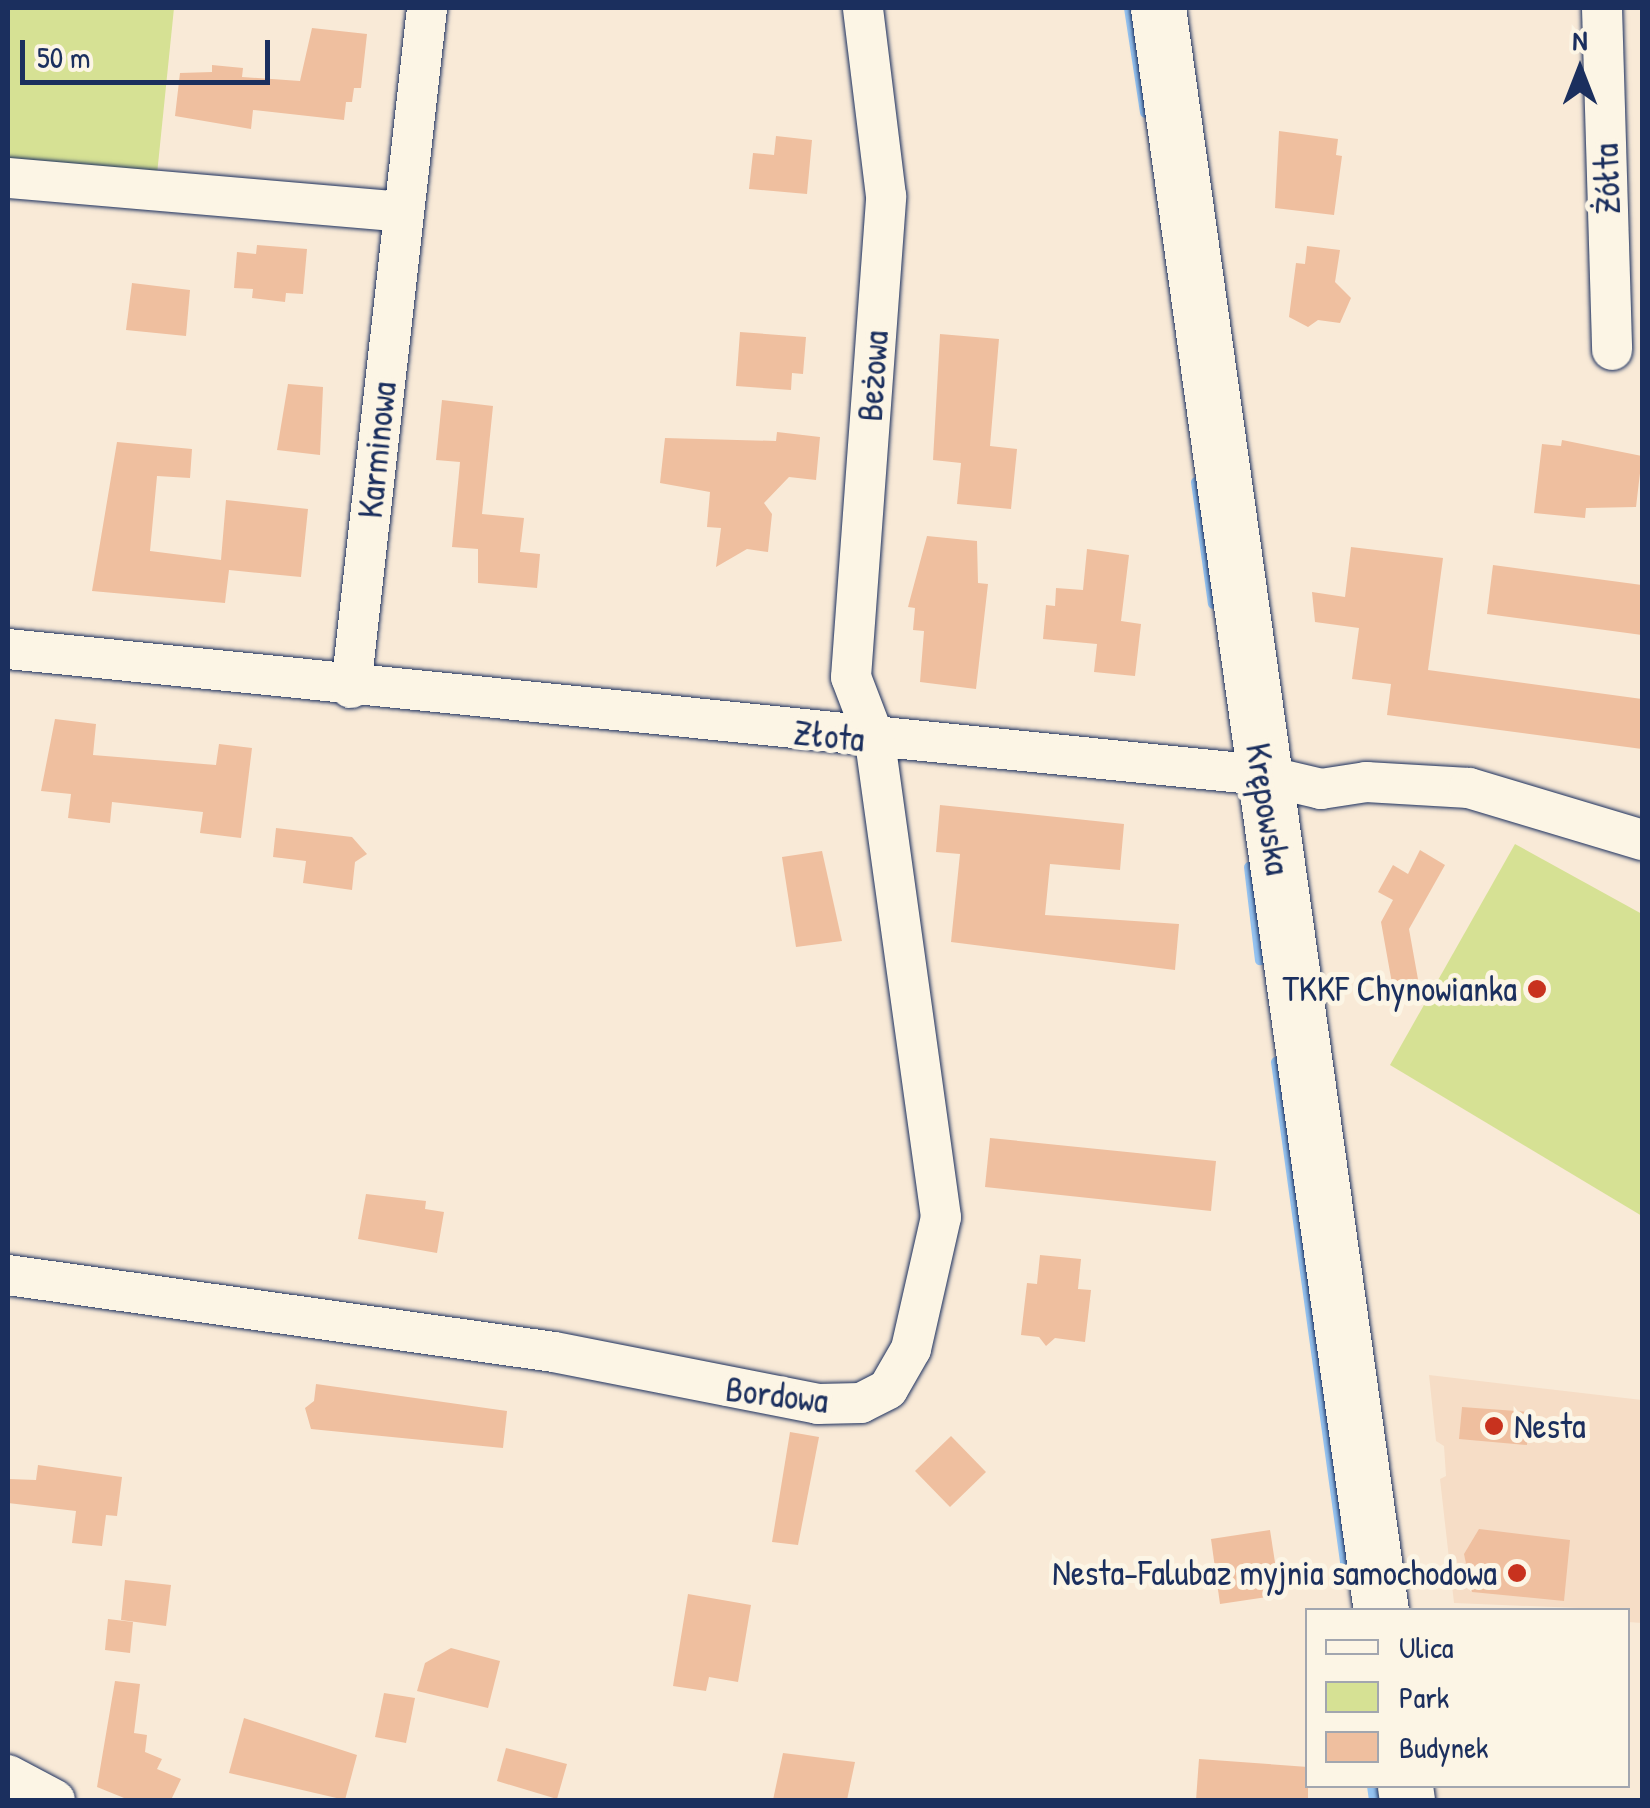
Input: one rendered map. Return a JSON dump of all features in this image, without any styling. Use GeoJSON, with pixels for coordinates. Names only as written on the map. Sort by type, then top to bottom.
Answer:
{"type":"FeatureCollection","features":[{"type":"Feature","properties":{"kind":"street","name":"Karminowa"},"geometry":{"type":"LineString","coordinates":[[351,688],[427,8]]}},
{"type":"Feature","properties":{"kind":"street","name":"Beżowa"},"geometry":{"type":"LineString","coordinates":[[863,8],[886,196],[851,678],[875,740]]}},
{"type":"Feature","properties":{"kind":"street","name":"Krępowska"},"geometry":{"type":"LineString","coordinates":[[1158,8],[1262,775],[1382,1608]]}},
{"type":"Feature","properties":{"kind":"street","name":"Żółta"},"geometry":{"type":"LineString","coordinates":[[1602,8],[1612,350]]}},
{"type":"Feature","properties":{"kind":"street"},"geometry":{"type":"LineString","coordinates":[[8,178],[404,212]]}},
{"type":"Feature","properties":{"kind":"street","name":"Złota"},"geometry":{"type":"LineString","coordinates":[[8,648],[351,688],[1262,775],[1320,789],[1394,782],[1480,789],[1642,840]]}},
{"type":"Feature","properties":{"kind":"street","name":"Bordowa"},"geometry":{"type":"LineString","coordinates":[[8,1275],[554,1352],[818,1404],[861,1404],[888,1390],[912,1350],[941,1218],[875,740]]}},
{"type":"Feature","properties":{"kind":"street"},"geometry":{"type":"LineString","coordinates":[[8,1776],[54,1800]]}},
{"type":"Feature","properties":{"kind":"shaded area"},"geometry":{"type":"Polygon","coordinates":[[[1429,1375],[1642,1400],[1642,1623],[1630,1622],[1630,1608],[1454,1603],[1440,1479],[1446,1476],[1444,1446],[1436,1441],[1429,1375]]]}},
{"type":"Feature","properties":{"kind":"green space"},"geometry":{"type":"Polygon","coordinates":[[[8,8],[174,8],[156,184],[8,161],[8,8]]]}},
{"type":"Feature","properties":{"kind":"green space","name":"TKKF Chynowianka"},"geometry":{"type":"Polygon","coordinates":[[[1515,844],[1642,914],[1642,1216],[1390,1065],[1515,844]]]}},
{"type":"Feature","properties":{"kind":"building"},"geometry":{"type":"Polygon","coordinates":[[[312,28],[367,34],[361,88],[354,88],[352,102],[346,102],[344,120],[253,110],[251,129],[175,116],[180,73],[212,72],[212,65],[243,68],[242,77],[300,81],[312,28]]]}},
{"type":"Feature","properties":{"kind":"building"},"geometry":{"type":"Polygon","coordinates":[[[1279,131],[1338,139],[1336,155],[1342,156],[1334,215],[1275,208],[1279,131]]]}},
{"type":"Feature","properties":{"kind":"building"},"geometry":{"type":"Polygon","coordinates":[[[776,136],[812,140],[807,194],[749,189],[753,153],[774,155],[776,136]]]}},
{"type":"Feature","properties":{"kind":"building"},"geometry":{"type":"Polygon","coordinates":[[[257,245],[307,249],[303,294],[286,293],[285,302],[252,298],[253,289],[234,288],[237,252],[256,254],[257,245]]]}},
{"type":"Feature","properties":{"kind":"building"},"geometry":{"type":"Polygon","coordinates":[[[1307,246],[1340,250],[1335,282],[1351,298],[1340,323],[1318,320],[1308,327],[1289,317],[1296,263],[1305,264],[1307,246]]]}},
{"type":"Feature","properties":{"kind":"building"},"geometry":{"type":"Polygon","coordinates":[[[132,283],[190,290],[186,336],[126,330],[132,283]]]}},
{"type":"Feature","properties":{"kind":"building"},"geometry":{"type":"Polygon","coordinates":[[[740,332],[806,337],[803,374],[792,373],[791,390],[736,386],[740,332]]]}},
{"type":"Feature","properties":{"kind":"building"},"geometry":{"type":"Polygon","coordinates":[[[940,334],[999,339],[990,446],[1017,449],[1011,509],[957,504],[961,463],[933,460],[940,334]]]}},
{"type":"Feature","properties":{"kind":"building"},"geometry":{"type":"Polygon","coordinates":[[[288,384],[323,387],[320,455],[277,450],[288,384]]]}},
{"type":"Feature","properties":{"kind":"building"},"geometry":{"type":"Polygon","coordinates":[[[442,400],[493,406],[482,514],[524,518],[520,552],[540,554],[537,588],[478,583],[478,549],[452,547],[460,462],[436,460],[442,400]]]}},
{"type":"Feature","properties":{"kind":"building"},"geometry":{"type":"Polygon","coordinates":[[[777,432],[820,437],[816,480],[789,477],[764,503],[772,514],[768,552],[747,549],[716,567],[721,528],[707,527],[710,492],[660,483],[665,438],[776,441],[777,432]]]}},
{"type":"Feature","properties":{"kind":"building"},"geometry":{"type":"Polygon","coordinates":[[[1562,440],[1642,456],[1636,507],[1586,508],[1585,518],[1534,513],[1542,444],[1561,446],[1562,440]]]}},
{"type":"Feature","properties":{"kind":"building"},"geometry":{"type":"Polygon","coordinates":[[[117,442],[192,449],[190,478],[157,476],[150,551],[221,560],[226,500],[308,509],[301,577],[229,570],[225,603],[92,591],[117,442]]]}},
{"type":"Feature","properties":{"kind":"building"},"geometry":{"type":"Polygon","coordinates":[[[927,536],[977,541],[978,583],[988,584],[976,689],[920,682],[924,631],[913,630],[915,608],[908,607],[927,536]]]}},
{"type":"Feature","properties":{"kind":"building"},"geometry":{"type":"Polygon","coordinates":[[[1351,547],[1443,558],[1428,670],[1642,699],[1642,749],[1387,715],[1391,684],[1352,679],[1359,628],[1315,622],[1312,592],[1345,597],[1351,547]]]}},
{"type":"Feature","properties":{"kind":"building"},"geometry":{"type":"Polygon","coordinates":[[[1087,549],[1129,555],[1121,621],[1141,624],[1135,676],[1094,672],[1097,644],[1043,639],[1046,605],[1055,606],[1056,588],[1083,590],[1087,549]]]}},
{"type":"Feature","properties":{"kind":"building"},"geometry":{"type":"Polygon","coordinates":[[[1493,565],[1642,585],[1642,635],[1487,614],[1493,565]]]}},
{"type":"Feature","properties":{"kind":"building"},"geometry":{"type":"Polygon","coordinates":[[[55,719],[96,724],[93,755],[216,765],[219,744],[252,748],[241,838],[200,833],[203,812],[112,802],[110,823],[68,818],[71,794],[41,791],[55,719]]]}},
{"type":"Feature","properties":{"kind":"building"},"geometry":{"type":"Polygon","coordinates":[[[940,805],[1124,824],[1120,870],[1050,864],[1045,915],[1179,924],[1175,970],[951,942],[960,854],[936,852],[940,805]]]}},
{"type":"Feature","properties":{"kind":"building"},"geometry":{"type":"Polygon","coordinates":[[[276,828],[352,837],[367,854],[355,862],[352,890],[303,883],[306,861],[273,857],[276,828]]]}},
{"type":"Feature","properties":{"kind":"building"},"geometry":{"type":"Polygon","coordinates":[[[1420,850],[1445,865],[1409,929],[1421,996],[1395,1000],[1381,922],[1393,900],[1378,892],[1393,865],[1408,874],[1420,850]]]}},
{"type":"Feature","properties":{"kind":"building"},"geometry":{"type":"Polygon","coordinates":[[[822,851],[842,941],[796,947],[782,857],[822,851]]]}},
{"type":"Feature","properties":{"kind":"building"},"geometry":{"type":"Polygon","coordinates":[[[990,1138],[1216,1161],[1211,1211],[985,1187],[990,1138]]]}},
{"type":"Feature","properties":{"kind":"building"},"geometry":{"type":"Polygon","coordinates":[[[366,1194],[426,1201],[425,1209],[444,1212],[437,1253],[358,1239],[366,1194]]]}},
{"type":"Feature","properties":{"kind":"building"},"geometry":{"type":"Polygon","coordinates":[[[1040,1255],[1081,1259],[1078,1289],[1091,1290],[1085,1342],[1055,1338],[1046,1346],[1039,1337],[1021,1335],[1027,1283],[1037,1284],[1040,1255]]]}},
{"type":"Feature","properties":{"kind":"building"},"geometry":{"type":"Polygon","coordinates":[[[316,1384],[507,1411],[503,1448],[311,1429],[305,1408],[314,1401],[316,1384]]]}},
{"type":"Feature","properties":{"kind":"building","name":"Nesta"},"geometry":{"type":"Polygon","coordinates":[[[1462,1407],[1529,1412],[1527,1445],[1459,1439],[1462,1407]]]}},
{"type":"Feature","properties":{"kind":"building"},"geometry":{"type":"Polygon","coordinates":[[[790,1432],[819,1437],[798,1545],[772,1542],[790,1432]]]}},
{"type":"Feature","properties":{"kind":"building"},"geometry":{"type":"Polygon","coordinates":[[[951,1436],[986,1472],[950,1507],[915,1471],[951,1436]]]}},
{"type":"Feature","properties":{"kind":"building"},"geometry":{"type":"Polygon","coordinates":[[[38,1465],[122,1477],[117,1516],[106,1515],[102,1546],[72,1543],[76,1511],[8,1503],[8,1479],[36,1480],[38,1465]]]}},
{"type":"Feature","properties":{"kind":"building","name":"Nesta-Falubaz myjnia samochodowa"},"geometry":{"type":"Polygon","coordinates":[[[1479,1529],[1570,1540],[1564,1601],[1472,1592],[1464,1554],[1479,1529]]]}},
{"type":"Feature","properties":{"kind":"building"},"geometry":{"type":"Polygon","coordinates":[[[1270,1530],[1280,1595],[1220,1604],[1211,1539],[1270,1530]]]}},
{"type":"Feature","properties":{"kind":"building"},"geometry":{"type":"Polygon","coordinates":[[[125,1580],[171,1585],[166,1626],[121,1620],[125,1580]]]}},
{"type":"Feature","properties":{"kind":"building"},"geometry":{"type":"Polygon","coordinates":[[[688,1594],[751,1605],[738,1682],[709,1677],[706,1691],[673,1686],[688,1594]]]}},
{"type":"Feature","properties":{"kind":"building"},"geometry":{"type":"Polygon","coordinates":[[[108,1619],[133,1622],[130,1653],[105,1650],[108,1619]]]}},
{"type":"Feature","properties":{"kind":"building"},"geometry":{"type":"Polygon","coordinates":[[[451,1648],[500,1661],[488,1708],[417,1691],[425,1663],[451,1648]]]}},
{"type":"Feature","properties":{"kind":"building"},"geometry":{"type":"Polygon","coordinates":[[[115,1681],[140,1684],[134,1733],[147,1735],[145,1752],[162,1759],[157,1769],[181,1779],[171,1800],[129,1800],[97,1787],[115,1681]]]}},
{"type":"Feature","properties":{"kind":"building"},"geometry":{"type":"Polygon","coordinates":[[[384,1693],[415,1698],[406,1743],[375,1737],[384,1693]]]}},
{"type":"Feature","properties":{"kind":"building"},"geometry":{"type":"Polygon","coordinates":[[[244,1718],[357,1755],[345,1800],[229,1773],[244,1718]]]}},
{"type":"Feature","properties":{"kind":"building"},"geometry":{"type":"Polygon","coordinates":[[[506,1748],[567,1764],[557,1799],[497,1781],[506,1748]]]}},
{"type":"Feature","properties":{"kind":"building"},"geometry":{"type":"Polygon","coordinates":[[[783,1753],[855,1762],[847,1800],[773,1800],[783,1753]]]}},
{"type":"Feature","properties":{"kind":"building"},"geometry":{"type":"Polygon","coordinates":[[[1199,1759],[1305,1767],[1308,1800],[1196,1800],[1199,1759]]]}},
{"type":"Feature","properties":{"kind":"waterway"},"geometry":{"type":"LineString","coordinates":[[1129,8],[1145,113]]}},
{"type":"Feature","properties":{"kind":"waterway"},"geometry":{"type":"LineString","coordinates":[[1196,482],[1213,604]]}},
{"type":"Feature","properties":{"kind":"waterway"},"geometry":{"type":"LineString","coordinates":[[1249,867],[1260,960]]}},
{"type":"Feature","properties":{"kind":"waterway"},"geometry":{"type":"LineString","coordinates":[[1276,1062],[1347,1576]]}},
{"type":"Feature","properties":{"kind":"waterway"},"geometry":{"type":"LineString","coordinates":[[1372,1788],[1374,1800]]}},
{"type":"Feature","properties":{"kind":"place","name":"TKKF Chynowianka"},"geometry":{"type":"Point","coordinates":[1537,989]}},
{"type":"Feature","properties":{"kind":"place","name":"Nesta"},"geometry":{"type":"Point","coordinates":[1494,1426]}},
{"type":"Feature","properties":{"kind":"place","name":"Nesta-Falubaz myjnia samochodowa"},"geometry":{"type":"Point","coordinates":[1517,1573]}}]}
